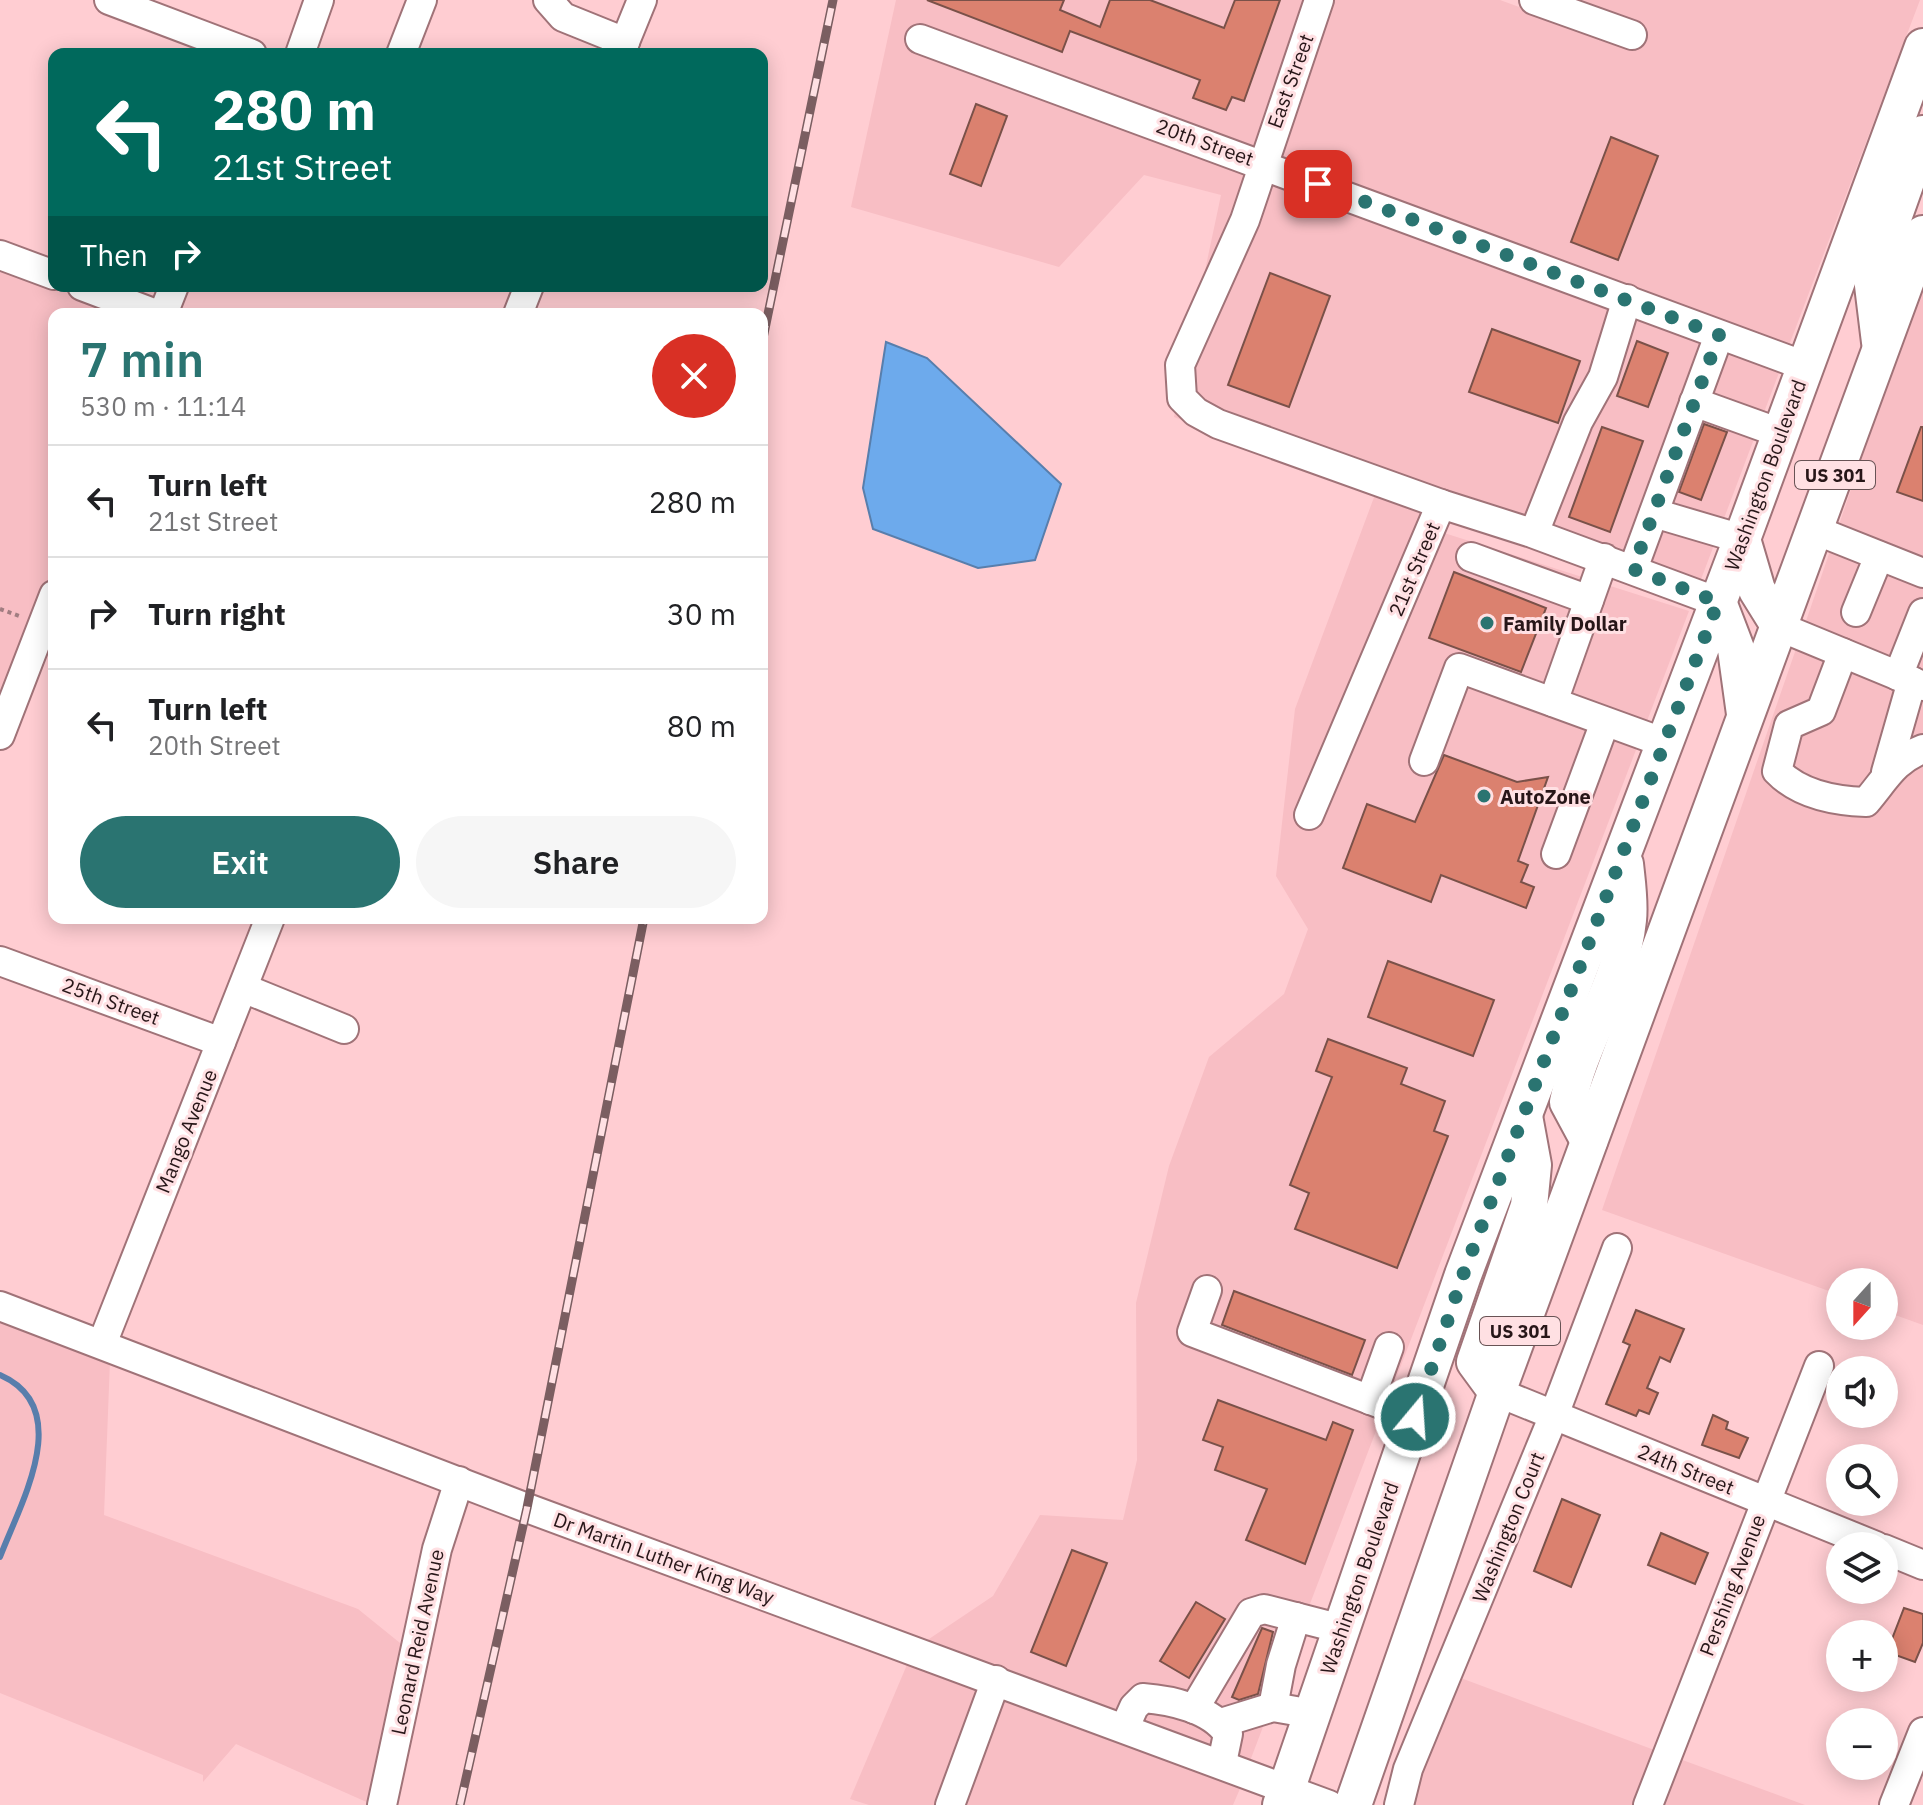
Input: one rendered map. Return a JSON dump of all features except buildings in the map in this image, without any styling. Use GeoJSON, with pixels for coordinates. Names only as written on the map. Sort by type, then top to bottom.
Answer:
{"type":"FeatureCollection","features":[{"type":"Feature","properties":{"kind":"main road","name":"Washington Boulevard"},"geometry":{"type":"LineString","coordinates":[[1284,1796],[1463,1275],[1624,855],[1923,47]]}},
{"type":"Feature","properties":{"kind":"main road"},"geometry":{"type":"LineString","coordinates":[[1881,347],[1872,277],[1923,134]]}},
{"type":"Feature","properties":{"kind":"main road","name":"US 301"},"geometry":{"type":"LineString","coordinates":[[1353,1805],[1497,1392],[1923,234]]}},
{"type":"Feature","properties":{"kind":"main road"},"geometry":{"type":"LineString","coordinates":[[1742,539],[1757,590],[1780,627]]}},
{"type":"Feature","properties":{"kind":"main road"},"geometry":{"type":"LineString","coordinates":[[1718,602],[1736,649],[1745,716]]}},
{"type":"Feature","properties":{"kind":"main road"},"geometry":{"type":"LineString","coordinates":[[1589,1141],[1568,1102],[1573,1077],[1615,967],[1628,922],[1624,855]]}},
{"type":"Feature","properties":{"kind":"main road"},"geometry":{"type":"LineString","coordinates":[[1497,1392],[1475,1362],[1529,1206],[1533,1165],[1524,1116]]}},
{"type":"Feature","properties":{"kind":"street"},"geometry":{"type":"LineString","coordinates":[[109,0],[236,48]]}},
{"type":"Feature","properties":{"kind":"street"},"geometry":{"type":"LineString","coordinates":[[302,48],[319,0]]}},
{"type":"Feature","properties":{"kind":"street"},"geometry":{"type":"LineString","coordinates":[[403,48],[422,0]]}},
{"type":"Feature","properties":{"kind":"street"},"geometry":{"type":"LineString","coordinates":[[548,0],[563,17],[623,48],[640,1]]}},
{"type":"Feature","properties":{"kind":"street","name":"East Street"},"geometry":{"type":"LineString","coordinates":[[1319,0],[1245,220],[1180,365],[1182,398],[1196,412],[1218,424],[1441,504]]}},
{"type":"Feature","properties":{"kind":"street"},"geometry":{"type":"LineString","coordinates":[[1534,0],[1632,35]]}},
{"type":"Feature","properties":{"kind":"street","name":"20th Street"},"geometry":{"type":"LineString","coordinates":[[920,39],[1805,366]]}},
{"type":"Feature","properties":{"kind":"street"},"geometry":{"type":"LineString","coordinates":[[0,255],[48,273]]}},
{"type":"Feature","properties":{"kind":"street"},"geometry":{"type":"LineString","coordinates":[[98,292],[140,308]]}},
{"type":"Feature","properties":{"kind":"street"},"geometry":{"type":"LineString","coordinates":[[1534,533],[1578,422],[1603,377],[1627,299]]}},
{"type":"Feature","properties":{"kind":"street"},"geometry":{"type":"LineString","coordinates":[[1633,569],[1719,335]]}},
{"type":"Feature","properties":{"kind":"street"},"geometry":{"type":"LineString","coordinates":[[1694,402],[1780,433]]}},
{"type":"Feature","properties":{"kind":"street","name":"21st Street"},"geometry":{"type":"LineString","coordinates":[[1309,815],[1441,504],[1534,533],[1718,602]]}},
{"type":"Feature","properties":{"kind":"street"},"geometry":{"type":"LineString","coordinates":[[1654,513],[1742,539]]}},
{"type":"Feature","properties":{"kind":"street"},"geometry":{"type":"LineString","coordinates":[[1815,530],[1923,573]]}},
{"type":"Feature","properties":{"kind":"street"},"geometry":{"type":"LineString","coordinates":[[1856,612],[1879,556]]}},
{"type":"Feature","properties":{"kind":"street"},"geometry":{"type":"LineString","coordinates":[[1471,557],[1589,600]]}},
{"type":"Feature","properties":{"kind":"street"},"geometry":{"type":"LineString","coordinates":[[1553,702],[1604,558]]}},
{"type":"Feature","properties":{"kind":"street"},"geometry":{"type":"LineString","coordinates":[[1886,772],[1911,681],[1923,613]]}},
{"type":"Feature","properties":{"kind":"street"},"geometry":{"type":"LineString","coordinates":[[0,733],[48,626]]}},
{"type":"Feature","properties":{"kind":"street"},"geometry":{"type":"LineString","coordinates":[[1780,627],[1911,681]]}},
{"type":"Feature","properties":{"kind":"street"},"geometry":{"type":"LineString","coordinates":[[1843,653],[1821,711],[1789,725],[1777,771],[1789,783],[1841,802],[1866,802],[1886,772],[1907,755],[1923,749]]}},
{"type":"Feature","properties":{"kind":"street"},"geometry":{"type":"LineString","coordinates":[[1424,761],[1459,668],[1665,743]]}},
{"type":"Feature","properties":{"kind":"street"},"geometry":{"type":"LineString","coordinates":[[1556,854],[1605,722]]}},
{"type":"Feature","properties":{"kind":"street","name":"Mango Avenue"},"geometry":{"type":"LineString","coordinates":[[102,1344],[268,924]]}},
{"type":"Feature","properties":{"kind":"street","name":"25th Street"},"geometry":{"type":"LineString","coordinates":[[0,961],[221,1042]]}},
{"type":"Feature","properties":{"kind":"street"},"geometry":{"type":"LineString","coordinates":[[243,988],[344,1029]]}},
{"type":"Feature","properties":{"kind":"street","name":"Washington Court"},"geometry":{"type":"LineString","coordinates":[[1399,1802],[1554,1415],[1617,1248]]}},
{"type":"Feature","properties":{"kind":"street"},"geometry":{"type":"LineString","coordinates":[[1207,1290],[1192,1332],[1415,1417]]}},
{"type":"Feature","properties":{"kind":"street","name":"Dr Martin Luther King Way"},"geometry":{"type":"LineString","coordinates":[[0,1306],[459,1481],[1222,1763],[1284,1796],[1329,1805]]}},
{"type":"Feature","properties":{"kind":"street"},"geometry":{"type":"LineString","coordinates":[[1370,1400],[1389,1347]]}},
{"type":"Feature","properties":{"kind":"street","name":"Pershing Avenue"},"geometry":{"type":"LineString","coordinates":[[1648,1805],[1819,1366]]}},
{"type":"Feature","properties":{"kind":"street","name":"24th Street"},"geometry":{"type":"LineString","coordinates":[[1497,1392],[1841,1532]]}},
{"type":"Feature","properties":{"kind":"street","name":"Leonard Reid Avenue"},"geometry":{"type":"LineString","coordinates":[[382,1805],[437,1549],[459,1481]]}},
{"type":"Feature","properties":{"kind":"street"},"geometry":{"type":"LineString","coordinates":[[1898,1555],[1923,1565]]}},
{"type":"Feature","properties":{"kind":"street"},"geometry":{"type":"LineString","coordinates":[[1194,1709],[1251,1613],[1264,1609],[1342,1629]]}},
{"type":"Feature","properties":{"kind":"street"},"geometry":{"type":"LineString","coordinates":[[1273,1707],[1277,1677],[1296,1617]]}},
{"type":"Feature","properties":{"kind":"street"},"geometry":{"type":"LineString","coordinates":[[950,1805],[996,1680]]}},
{"type":"Feature","properties":{"kind":"street"},"geometry":{"type":"LineString","coordinates":[[1125,1727],[1134,1707],[1143,1698],[1161,1699],[1194,1709],[1221,1723],[1228,1734],[1222,1763]]}},
{"type":"Feature","properties":{"kind":"street"},"geometry":{"type":"LineString","coordinates":[[1221,1723],[1273,1707],[1313,1714]]}},
{"type":"Feature","properties":{"kind":"street"},"geometry":{"type":"LineString","coordinates":[[1894,1805],[1923,1732]]}},
{"type":"Feature","properties":{"kind":"shaded area"},"geometry":{"type":"Polygon","coordinates":[[[896,0],[1308,0],[1256,148],[914,24],[906,46],[1780,370],[1700,582],[1432,500],[1295,821],[1314,829],[1441,532],[1689,611],[1250,1761],[926,1641],[993,1596],[1040,1515],[1123,1520],[1137,1460],[1136,1303],[1169,1166],[1209,1057],[1284,994],[1308,929],[1276,876],[1295,709],[1376,492],[1174,417],[1221,195],[1144,175],[1059,267],[851,207],[896,0]]]}},
{"type":"Feature","properties":{"kind":"shaded area"},"geometry":{"type":"Polygon","coordinates":[[[1331,0],[1500,0],[1638,50],[1646,27],[1570,0],[1920,0],[1788,348],[1275,156],[1331,0]]]}},
{"type":"Feature","properties":{"kind":"shaded area"},"geometry":{"type":"Polygon","coordinates":[[[0,238],[48,258],[48,292],[129,292],[154,308],[48,308],[48,611],[0,735],[0,238]]]}},
{"type":"Feature","properties":{"kind":"shaded area"},"geometry":{"type":"Polygon","coordinates":[[[1923,279],[1923,673],[1805,624],[1923,279]]]}},
{"type":"Feature","properties":{"kind":"shaded area"},"geometry":{"type":"Polygon","coordinates":[[[1797,646],[1923,699],[1923,1325],[1898,1316],[1898,1268],[1826,1268],[1826,1290],[1602,1210],[1797,646]]]}},
{"type":"Feature","properties":{"kind":"shaded area"},"geometry":{"type":"Polygon","coordinates":[[[0,1322],[110,1361],[104,1515],[358,1609],[405,1647],[371,1804],[236,1744],[203,1782],[203,1775],[0,1693],[0,1322]]]}},
{"type":"Feature","properties":{"kind":"shaded area"},"geometry":{"type":"Polygon","coordinates":[[[909,1660],[1242,1784],[1233,1805],[869,1805],[850,1799],[909,1660]]]}},
{"type":"Feature","properties":{"kind":"shaded area"},"geometry":{"type":"Polygon","coordinates":[[[1458,1677],[1657,1751],[1636,1805],[1411,1805],[1418,1773],[1458,1677]]]}},
{"type":"Feature","properties":{"kind":"shaded area"},"geometry":{"type":"Polygon","coordinates":[[[1677,1758],[1805,1805],[1659,1805],[1677,1758]]]}},
{"type":"Feature","properties":{"kind":"water"},"geometry":{"type":"Polygon","coordinates":[[[886,342],[927,358],[1061,484],[1035,560],[978,568],[873,529],[863,488],[886,342]]]}},
{"type":"Feature","properties":{"kind":"waterway"},"geometry":{"type":"LineString","coordinates":[[0,1375],[23,1390],[35,1410],[39,1433],[29,1485],[0,1557]]}},
{"type":"Feature","properties":{"kind":"railway"},"geometry":{"type":"LineString","coordinates":[[768,314],[833,0]]}},
{"type":"Feature","properties":{"kind":"railway"},"geometry":{"type":"LineString","coordinates":[[460,1805],[527,1508],[643,924]]}},
{"type":"Feature","properties":{"kind":"place","name":"Family Dollar"},"geometry":{"type":"Point","coordinates":[1487,623]}},
{"type":"Feature","properties":{"kind":"place","name":"AutoZone"},"geometry":{"type":"Point","coordinates":[1484,796]}},
{"type":"Feature","properties":{"kind":"route"},"geometry":{"type":"LineString","coordinates":[[1318,184],[1719,335],[1633,569],[1718,602],[1463,1275],[1415,1417]]}}]}
